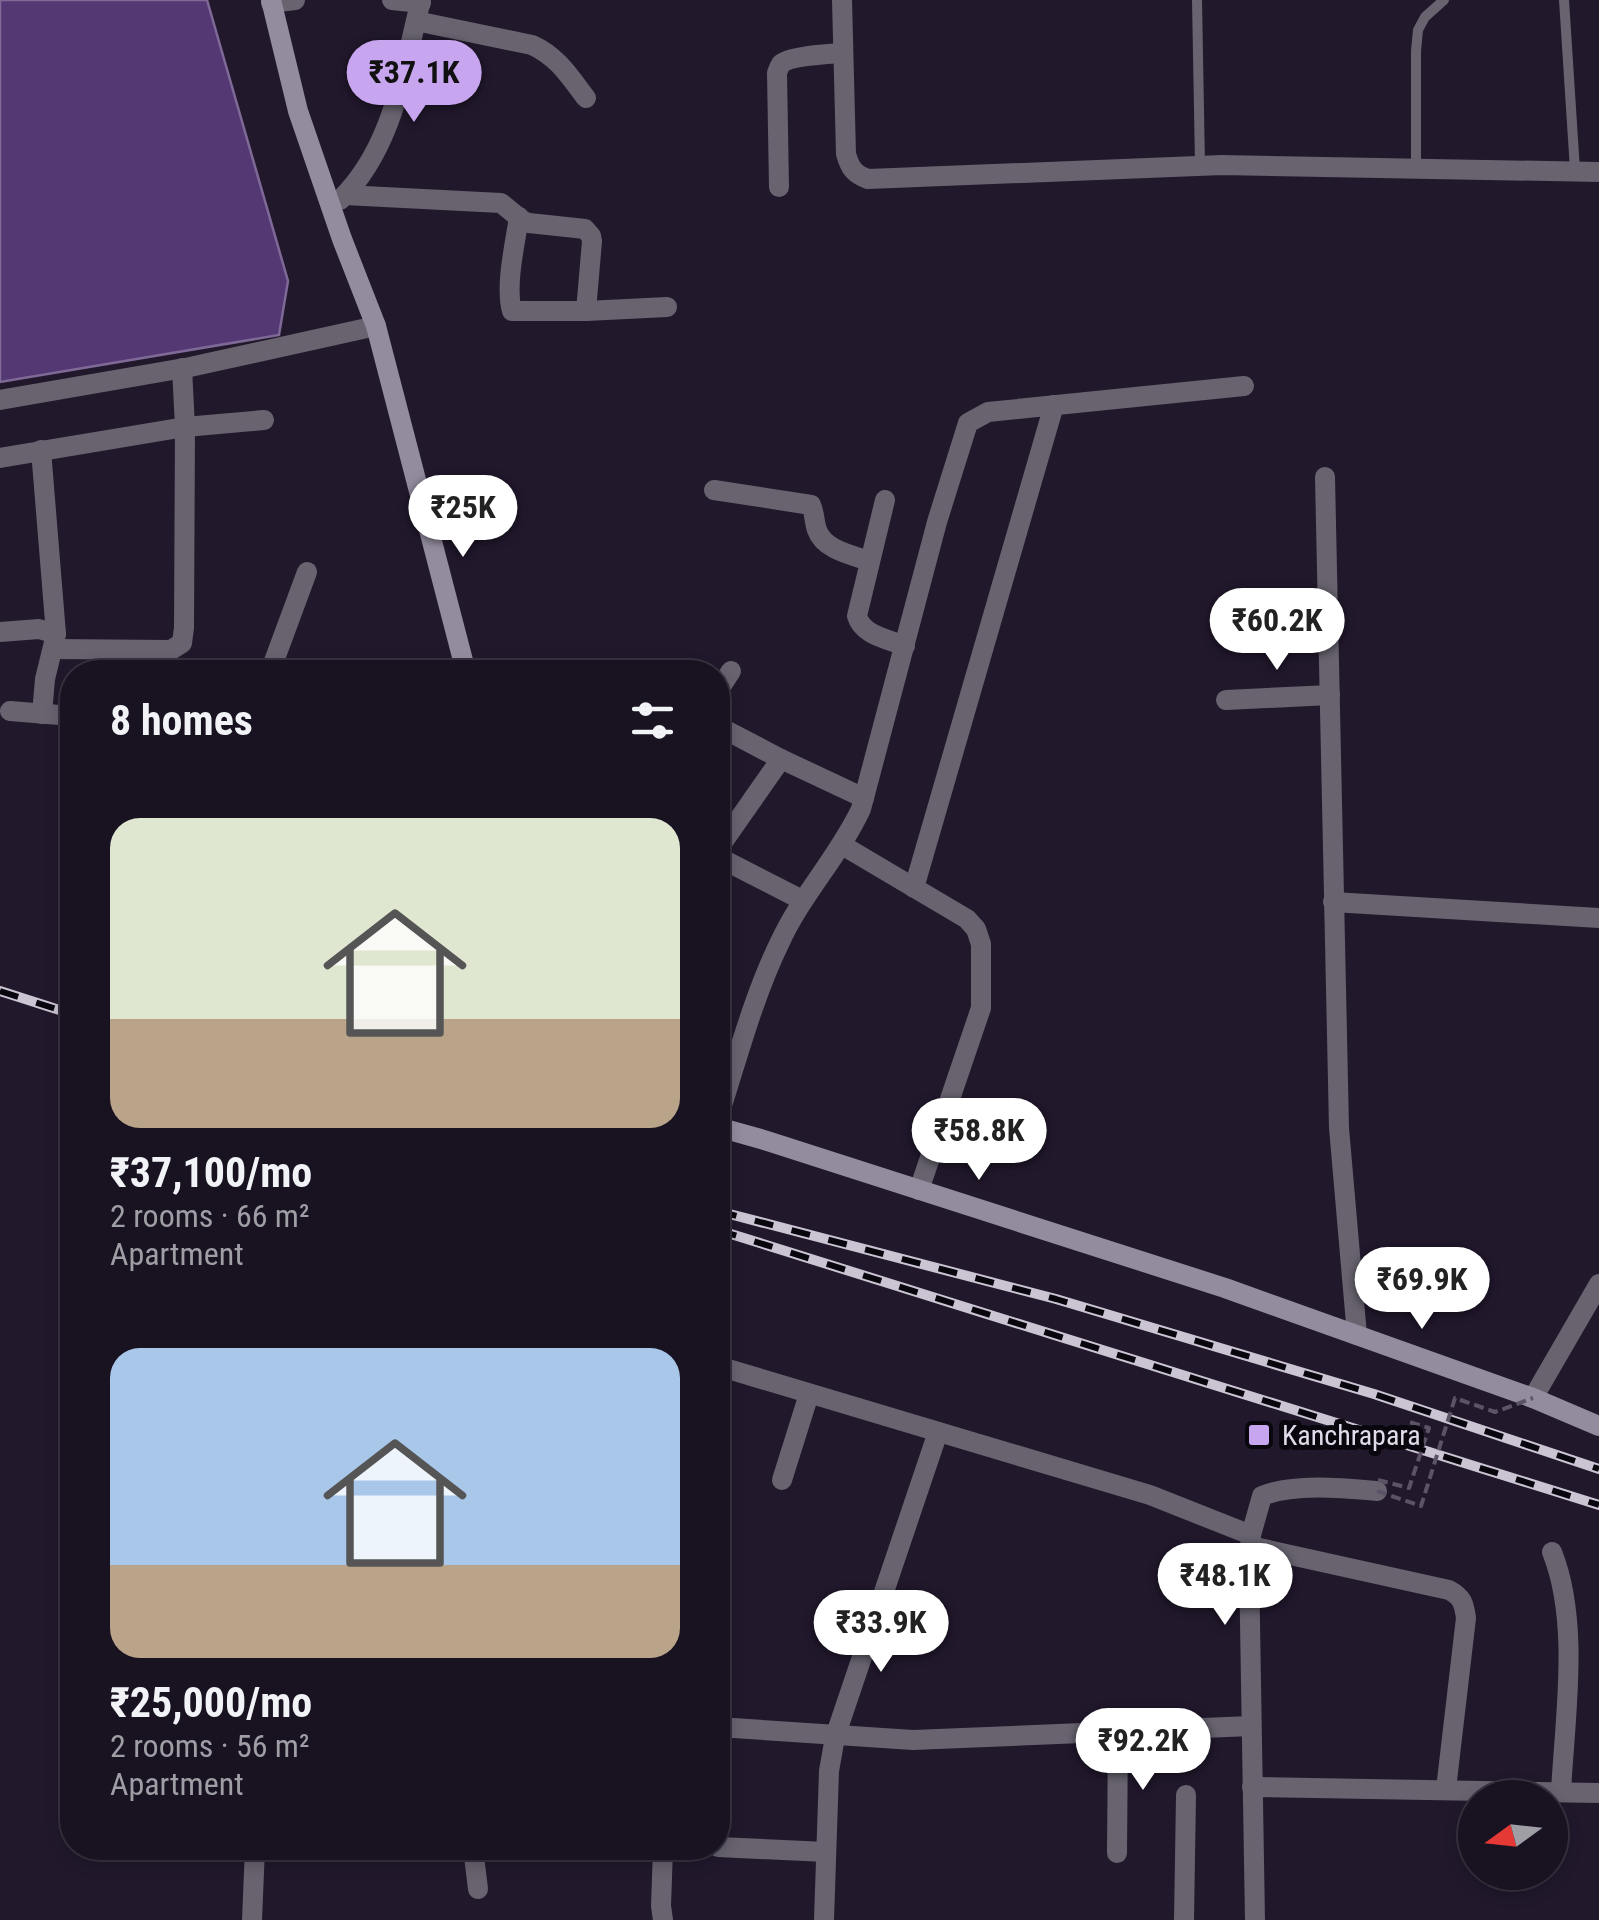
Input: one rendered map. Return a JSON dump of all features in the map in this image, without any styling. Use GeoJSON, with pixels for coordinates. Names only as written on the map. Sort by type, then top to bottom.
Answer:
{"type":"FeatureCollection","features":[{"type":"Feature","properties":{"kind":"street"},"geometry":{"type":"LineString","coordinates":[[295,0],[271,1],[298,111],[338,201],[376,326],[463,660]]}},
{"type":"Feature","properties":{"kind":"street"},"geometry":{"type":"LineString","coordinates":[[392,0],[546,51],[556,58],[586,98]]}},
{"type":"Feature","properties":{"kind":"street"},"geometry":{"type":"LineString","coordinates":[[842,0],[846,154],[856,174],[868,179],[1200,166],[1599,172]]}},
{"type":"Feature","properties":{"kind":"street"},"geometry":{"type":"LineString","coordinates":[[338,201],[362,173],[388,126],[419,8]]}},
{"type":"Feature","properties":{"kind":"street"},"geometry":{"type":"LineString","coordinates":[[779,187],[779,66],[793,60],[844,53]]}},
{"type":"Feature","properties":{"kind":"street"},"geometry":{"type":"LineString","coordinates":[[338,201],[502,202],[530,223],[585,229],[591,236],[586,311]]}},
{"type":"Feature","properties":{"kind":"street"},"geometry":{"type":"LineString","coordinates":[[519,217],[512,311],[667,307]]}},
{"type":"Feature","properties":{"kind":"street"},"geometry":{"type":"LineString","coordinates":[[0,400],[182,368],[376,326]]}},
{"type":"Feature","properties":{"kind":"street"},"geometry":{"type":"LineString","coordinates":[[0,632],[39,629],[54,642],[171,650],[182,642],[186,427],[182,368]]}},
{"type":"Feature","properties":{"kind":"street"},"geometry":{"type":"LineString","coordinates":[[730,1081],[780,942],[802,900],[842,845],[864,798],[968,423],[988,412],[1244,386]]}},
{"type":"Feature","properties":{"kind":"street"},"geometry":{"type":"LineString","coordinates":[[914,888],[1054,405]]}},
{"type":"Feature","properties":{"kind":"street"},"geometry":{"type":"LineString","coordinates":[[0,458],[186,427],[264,420]]}},
{"type":"Feature","properties":{"kind":"street"},"geometry":{"type":"LineString","coordinates":[[41,450],[54,642],[42,714]]}},
{"type":"Feature","properties":{"kind":"street"},"geometry":{"type":"LineString","coordinates":[[1325,477],[1339,1128],[1357,1335]]}},
{"type":"Feature","properties":{"kind":"street"},"geometry":{"type":"LineString","coordinates":[[714,490],[811,505],[823,540],[869,561]]}},
{"type":"Feature","properties":{"kind":"street"},"geometry":{"type":"LineString","coordinates":[[885,500],[857,608],[859,624],[904,646]]}},
{"type":"Feature","properties":{"kind":"street"},"geometry":{"type":"LineString","coordinates":[[274,660],[307,572]]}},
{"type":"Feature","properties":{"kind":"street"},"geometry":{"type":"LineString","coordinates":[[1226,700],[1330,695]]}},
{"type":"Feature","properties":{"kind":"street"},"geometry":{"type":"LineString","coordinates":[[10,710],[60,715]]}},
{"type":"Feature","properties":{"kind":"street"},"geometry":{"type":"LineString","coordinates":[[730,732],[864,798]]}},
{"type":"Feature","properties":{"kind":"street"},"geometry":{"type":"LineString","coordinates":[[730,832],[781,759]]}},
{"type":"Feature","properties":{"kind":"street"},"geometry":{"type":"LineString","coordinates":[[842,845],[968,919],[981,944],[982,1008],[919,1190]]}},
{"type":"Feature","properties":{"kind":"street"},"geometry":{"type":"LineString","coordinates":[[730,863],[802,900]]}},
{"type":"Feature","properties":{"kind":"street"},"geometry":{"type":"LineString","coordinates":[[1333,902],[1599,918]]}},
{"type":"Feature","properties":{"kind":"street"},"geometry":{"type":"LineString","coordinates":[[730,1132],[1225,1288],[1533,1398],[1599,1426]]}},
{"type":"Feature","properties":{"kind":"street"},"geometry":{"type":"LineString","coordinates":[[1533,1398],[1599,1284]]}},
{"type":"Feature","properties":{"kind":"street"},"geometry":{"type":"LineString","coordinates":[[730,1370],[1150,1496],[1250,1540],[1460,1596],[1466,1618],[1446,1790]]}},
{"type":"Feature","properties":{"kind":"street"},"geometry":{"type":"LineString","coordinates":[[782,1480],[809,1394]]}},
{"type":"Feature","properties":{"kind":"street"},"geometry":{"type":"LineString","coordinates":[[824,1920],[829,1771],[835,1737],[938,1432]]}},
{"type":"Feature","properties":{"kind":"street"},"geometry":{"type":"LineString","coordinates":[[1255,1920],[1250,1540],[1262,1496],[1272,1492],[1378,1486]]}},
{"type":"Feature","properties":{"kind":"street"},"geometry":{"type":"LineString","coordinates":[[1552,1552],[1567,1608],[1562,1780]]}},
{"type":"Feature","properties":{"kind":"street"},"geometry":{"type":"LineString","coordinates":[[730,1728],[912,1740],[1251,1726]]}},
{"type":"Feature","properties":{"kind":"street"},"geometry":{"type":"LineString","coordinates":[[1117,1853],[1118,1732]]}},
{"type":"Feature","properties":{"kind":"street"},"geometry":{"type":"LineString","coordinates":[[1252,1786],[1458,1790]]}},
{"type":"Feature","properties":{"kind":"street"},"geometry":{"type":"LineString","coordinates":[[1568,1792],[1599,1792]]}},
{"type":"Feature","properties":{"kind":"street"},"geometry":{"type":"LineString","coordinates":[[1184,1920],[1186,1795]]}},
{"type":"Feature","properties":{"kind":"street"},"geometry":{"type":"LineString","coordinates":[[730,1848],[826,1852]]}},
{"type":"Feature","properties":{"kind":"street"},"geometry":{"type":"LineString","coordinates":[[252,1920],[254,1860]]}},
{"type":"Feature","properties":{"kind":"street"},"geometry":{"type":"LineString","coordinates":[[474,1860],[478,1889]]}},
{"type":"Feature","properties":{"kind":"street"},"geometry":{"type":"LineString","coordinates":[[663,1860],[664,1920]]}},
{"type":"Feature","properties":{"kind":"lane"},"geometry":{"type":"LineString","coordinates":[[1197,0],[1200,166]]}},
{"type":"Feature","properties":{"kind":"lane"},"geometry":{"type":"LineString","coordinates":[[1416,168],[1418,30],[1426,16],[1444,0]]}},
{"type":"Feature","properties":{"kind":"lane"},"geometry":{"type":"LineString","coordinates":[[1564,0],[1575,170]]}},
{"type":"Feature","properties":{"kind":"path"},"geometry":{"type":"LineString","coordinates":[[1378,1486],[1422,1506],[1454,1398],[1495,1412],[1533,1398]]}},
{"type":"Feature","properties":{"kind":"path"},"geometry":{"type":"LineString","coordinates":[[1378,1486],[1409,1488],[1429,1428],[1406,1421]]}},
{"type":"Feature","properties":{"kind":"shaded area"},"geometry":{"type":"Polygon","coordinates":[[[0,0],[207,0],[288,281],[279,335],[0,382],[0,0]]]}},
{"type":"Feature","properties":{"kind":"railway"},"geometry":{"type":"LineString","coordinates":[[0,991],[60,1010]]}},
{"type":"Feature","properties":{"kind":"railway"},"geometry":{"type":"LineString","coordinates":[[730,1214],[1056,1299],[1374,1394],[1599,1469]]}},
{"type":"Feature","properties":{"kind":"railway"},"geometry":{"type":"LineString","coordinates":[[730,1234],[1599,1505]]}},
{"type":"Feature","properties":{"kind":"place","name":"Kanchrapara"},"geometry":{"type":"Point","coordinates":[1259,1435]}}]}
